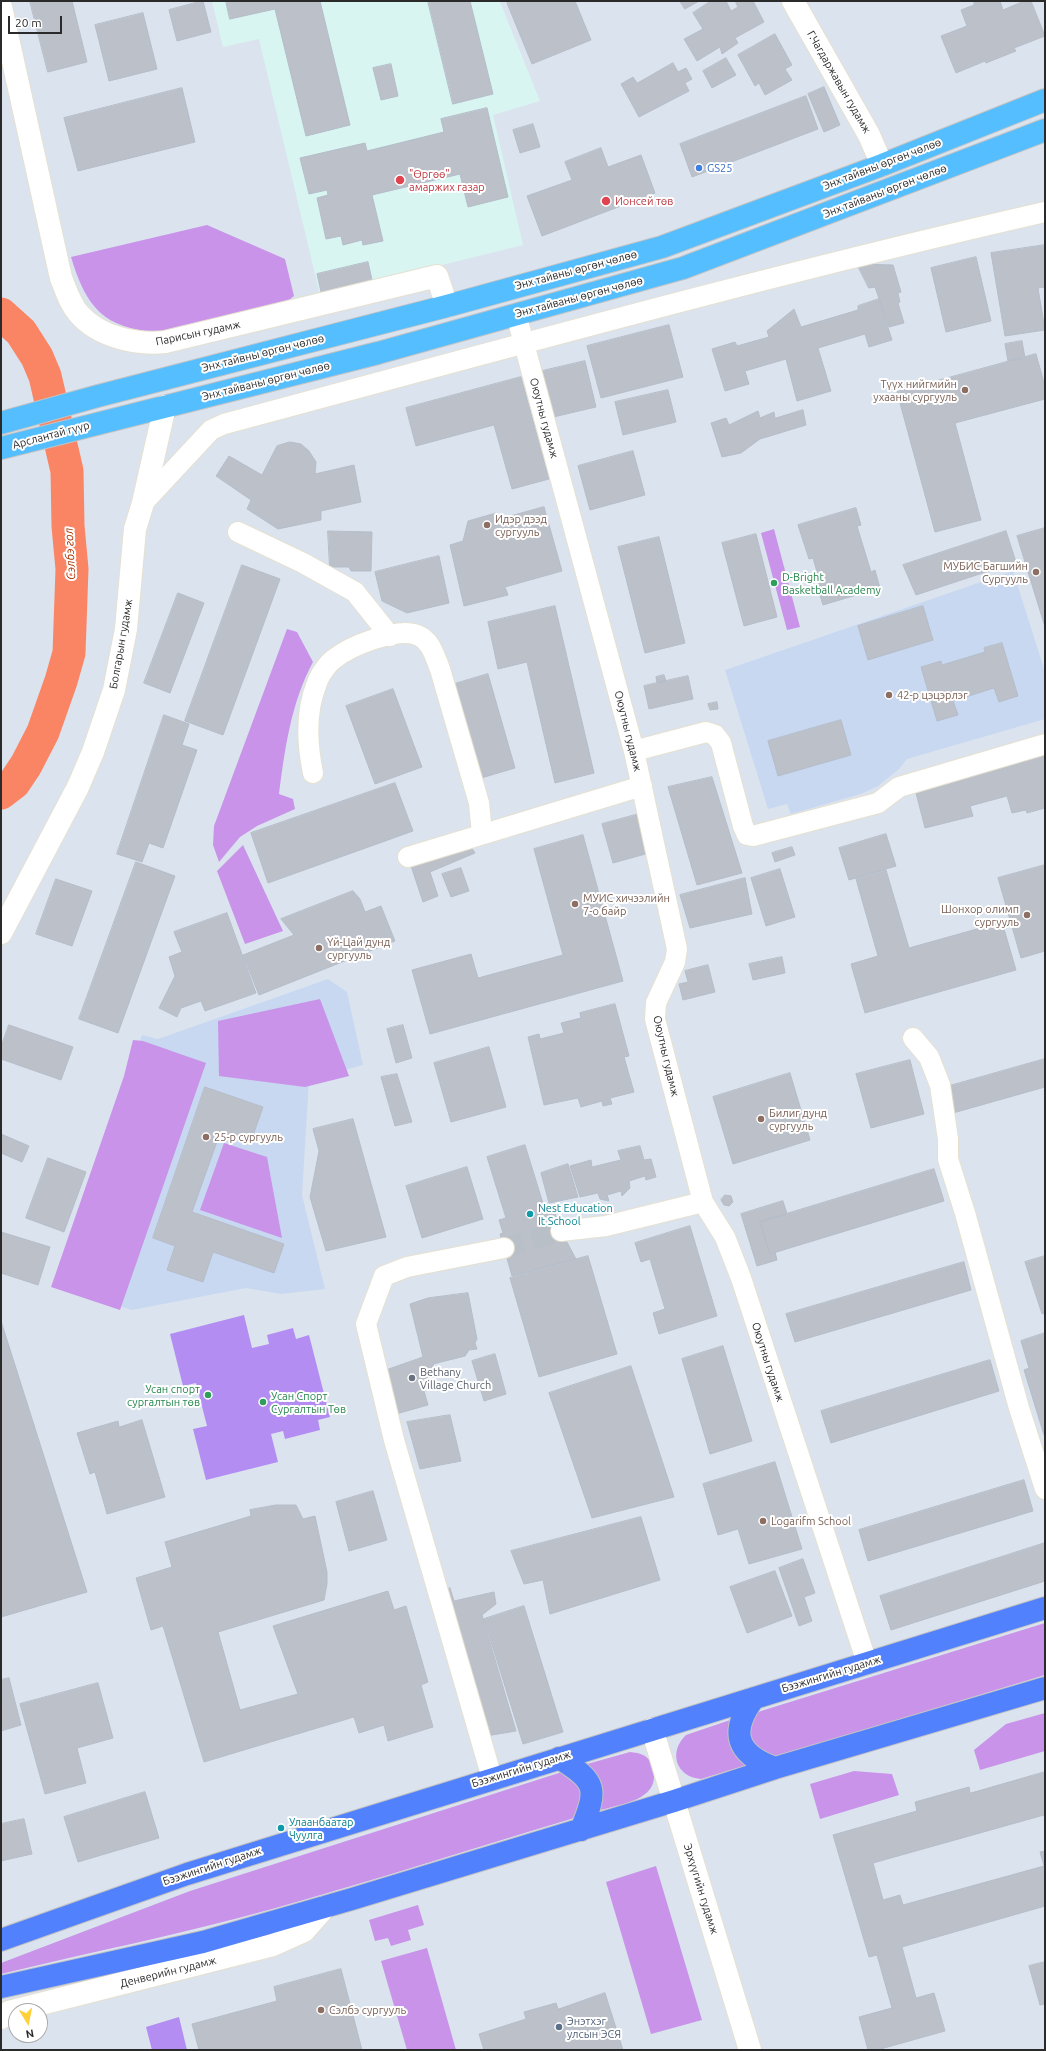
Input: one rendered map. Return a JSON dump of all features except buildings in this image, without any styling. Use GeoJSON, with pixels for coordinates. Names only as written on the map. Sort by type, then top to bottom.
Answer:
{"type":"FeatureCollection","features":[{"type":"Feature","properties":{"kind":"highway","name":"Энх тайвны өргөн чөлөө"},"geometry":{"type":"LineString","coordinates":[[1,423],[93,397],[447,306],[662,247],[882,165],[1045,100]]}},
{"type":"Feature","properties":{"kind":"highway","name":"Энх тайваны өргөн чөлөө"},"geometry":{"type":"LineString","coordinates":[[100,422],[378,353],[683,268],[1045,130]]}},
{"type":"Feature","properties":{"kind":"highway","name":"Арслантай гүүр"},"geometry":{"type":"LineString","coordinates":[[1,448],[100,422]]}},
{"type":"Feature","properties":{"kind":"main road","name":"Бээжингийн гудамж"},"geometry":{"type":"LineString","coordinates":[[1,1940],[187,1874],[492,1778],[1045,1608]]}},
{"type":"Feature","properties":{"kind":"main road"},"geometry":{"type":"LineString","coordinates":[[1,1987],[203,1942],[581,1830],[775,1768],[1045,1688]]}},
{"type":"Feature","properties":{"kind":"main road"},"geometry":{"type":"LineString","coordinates":[[754,1698],[741,1722],[739,1734],[741,1744],[747,1753],[754,1759],[775,1768]]}},
{"type":"Feature","properties":{"kind":"main road"},"geometry":{"type":"LineString","coordinates":[[559,1758],[584,1775],[589,1781],[592,1789],[590,1807],[581,1830]]}},
{"type":"Feature","properties":{"kind":"street","name":"Г.Чагдаржавын гудамж"},"geometry":{"type":"LineString","coordinates":[[793,1],[870,135],[882,165]]}},
{"type":"Feature","properties":{"kind":"street","name":"Парисын гудамж"},"geometry":{"type":"LineString","coordinates":[[1,7],[61,278],[71,302],[78,314],[88,322],[120,338],[150,343],[165,342],[437,276],[447,306]]}},
{"type":"Feature","properties":{"kind":"street"},"geometry":{"type":"LineString","coordinates":[[143,503],[211,430],[224,424],[524,343],[901,245],[1045,212]]}},
{"type":"Feature","properties":{"kind":"street","name":"Оюутны гудамж"},"geometry":{"type":"LineString","coordinates":[[516,314],[634,750],[678,949],[675,962],[656,1003],[656,1019],[703,1202],[725,1237],[741,1278],[867,1663]]}},
{"type":"Feature","properties":{"kind":"street","name":"Болгарын гудамж"},"geometry":{"type":"LineString","coordinates":[[1,933],[78,787],[103,724],[114,690],[124,645],[135,529],[143,503],[165,406]]}},
{"type":"Feature","properties":{"kind":"street"},"geometry":{"type":"LineString","coordinates":[[238,532],[303,563],[355,592],[390,636]]}},
{"type":"Feature","properties":{"kind":"street"},"geometry":{"type":"LineString","coordinates":[[313,773],[308,746],[310,707],[317,683],[333,659],[360,644],[390,636],[417,635],[426,641],[433,650],[460,732],[479,803],[482,834]]}},
{"type":"Feature","properties":{"kind":"street"},"geometry":{"type":"LineString","coordinates":[[634,750],[706,732],[715,735],[721,742],[743,826],[747,835],[753,836],[878,803],[899,787],[1045,744]]}},
{"type":"Feature","properties":{"kind":"street"},"geometry":{"type":"LineString","coordinates":[[408,857],[642,786]]}},
{"type":"Feature","properties":{"kind":"street"},"geometry":{"type":"LineString","coordinates":[[913,1038],[929,1057],[940,1085],[948,1139],[948,1159],[965,1213],[1019,1408],[1045,1489]]}},
{"type":"Feature","properties":{"kind":"street"},"geometry":{"type":"LineString","coordinates":[[560,1231],[606,1226],[703,1202]]}},
{"type":"Feature","properties":{"kind":"street"},"geometry":{"type":"LineString","coordinates":[[492,1778],[394,1440],[366,1324],[384,1276],[407,1267],[504,1248]]}},
{"type":"Feature","properties":{"kind":"street","name":"Эрхүүгийн гудамж"},"geometry":{"type":"LineString","coordinates":[[652,1729],[750,2050]]}},
{"type":"Feature","properties":{"kind":"street","name":"Денверийн гудамж"},"geometry":{"type":"LineString","coordinates":[[1,2018],[9,2012],[273,1945],[304,1931],[325,1907]]}},
{"type":"Feature","properties":{"kind":"shaded area","name":"\"Өргөө\" амаржих газар"},"geometry":{"type":"Polygon","coordinates":[[[212,1],[501,1],[500,2],[540,101],[493,115],[523,245],[320,295],[259,39],[223,47],[212,1]]]}},
{"type":"Feature","properties":{"kind":"shaded area"},"geometry":{"type":"Polygon","coordinates":[[[207,225],[285,259],[294,296],[289,300],[158,332],[139,330],[124,326],[111,320],[100,312],[91,302],[83,289],[71,257],[207,225]]]}},
{"type":"Feature","properties":{"kind":"shaded area"},"geometry":{"type":"Polygon","coordinates":[[[774,529],[800,627],[787,630],[761,533],[774,529]]]}},
{"type":"Feature","properties":{"kind":"shaded area","name":"42-р цэцэрлэг"},"geometry":{"type":"Polygon","coordinates":[[[1013,571],[1045,672],[1045,719],[907,759],[899,769],[878,786],[861,794],[791,814],[787,804],[768,809],[725,670],[1013,571]]]}},
{"type":"Feature","properties":{"kind":"shaded area"},"geometry":{"type":"Polygon","coordinates":[[[287,629],[297,632],[313,662],[299,693],[294,710],[279,794],[293,799],[295,809],[257,826],[240,837],[219,862],[213,845],[214,826],[287,629]]]}},
{"type":"Feature","properties":{"kind":"shaded area"},"geometry":{"type":"Polygon","coordinates":[[[243,845],[283,931],[245,944],[217,871],[243,845]]]}},
{"type":"Feature","properties":{"kind":"shaded area","name":"25-р сургууль"},"geometry":{"type":"Polygon","coordinates":[[[328,979],[347,992],[363,1065],[309,1080],[302,1195],[325,1289],[281,1294],[246,1288],[132,1310],[54,1285],[142,1035],[158,1039],[328,979]]]}},
{"type":"Feature","properties":{"kind":"shaded area"},"geometry":{"type":"Polygon","coordinates":[[[320,999],[349,1076],[305,1087],[219,1076],[218,1021],[320,999]]]}},
{"type":"Feature","properties":{"kind":"shaded area"},"geometry":{"type":"Polygon","coordinates":[[[133,1040],[143,1041],[206,1063],[120,1310],[51,1287],[124,1076],[133,1040]]]}},
{"type":"Feature","properties":{"kind":"shaded area"},"geometry":{"type":"Polygon","coordinates":[[[224,1143],[267,1157],[282,1238],[200,1210],[224,1143]]]}},
{"type":"Feature","properties":{"kind":"shaded area","name":"Усан Спорт Сургалтын Төв"},"geometry":{"type":"Polygon","coordinates":[[[244,1315],[252,1348],[269,1344],[267,1335],[293,1328],[296,1339],[309,1335],[330,1417],[318,1420],[320,1430],[285,1439],[283,1431],[271,1434],[278,1462],[206,1480],[193,1429],[207,1426],[196,1383],[183,1386],[170,1334],[244,1315]]]}},
{"type":"Feature","properties":{"kind":"shaded area"},"geometry":{"type":"Polygon","coordinates":[[[1045,1623],[1045,1675],[775,1757],[747,1745],[753,1714],[1045,1623]]]}},
{"type":"Feature","properties":{"kind":"shaded area"},"geometry":{"type":"Polygon","coordinates":[[[1045,1713],[1045,1751],[980,1770],[974,1750],[1006,1724],[1045,1713]]]}},
{"type":"Feature","properties":{"kind":"shaded area"},"geometry":{"type":"Polygon","coordinates":[[[736,1718],[750,1764],[701,1779],[686,1774],[677,1763],[676,1756],[680,1742],[686,1735],[736,1718]]]}},
{"type":"Feature","properties":{"kind":"shaded area"},"geometry":{"type":"Polygon","coordinates":[[[630,1752],[644,1755],[651,1762],[654,1778],[652,1787],[646,1794],[637,1799],[594,1812],[580,1766],[630,1752]]]}},
{"type":"Feature","properties":{"kind":"shaded area"},"geometry":{"type":"Polygon","coordinates":[[[854,1771],[892,1774],[899,1795],[820,1819],[810,1784],[854,1771]]]}},
{"type":"Feature","properties":{"kind":"shaded area"},"geometry":{"type":"Polygon","coordinates":[[[562,1772],[585,1785],[575,1817],[571,1819],[272,1909],[171,1935],[1,1974],[1,1963],[190,1891],[562,1772]]]}},
{"type":"Feature","properties":{"kind":"shaded area"},"geometry":{"type":"Polygon","coordinates":[[[656,1866],[702,2020],[651,2034],[606,1882],[656,1866]]]}},
{"type":"Feature","properties":{"kind":"shaded area"},"geometry":{"type":"Polygon","coordinates":[[[418,1905],[424,1925],[408,1930],[411,1940],[391,1946],[388,1938],[375,1941],[369,1920],[418,1905]]]}},
{"type":"Feature","properties":{"kind":"shaded area"},"geometry":{"type":"Polygon","coordinates":[[[427,1948],[456,2050],[407,2050],[381,1961],[427,1948]]]}},
{"type":"Feature","properties":{"kind":"shaded area"},"geometry":{"type":"Polygon","coordinates":[[[179,2017],[187,2050],[152,2050],[146,2027],[179,2017]]]}},
{"type":"Feature","properties":{"kind":"waterway","name":"Сэлбэ гол"},"geometry":{"type":"LineString","coordinates":[[1,314],[21,332],[37,357],[45,376],[67,471],[68,526],[72,569],[69,653],[61,681],[43,732],[26,765],[14,783],[1,793]]}},
{"type":"Feature","properties":{"kind":"tunnel"},"geometry":{"type":"LineString","coordinates":[[504,1248],[561,1231]]}},
{"type":"Feature","properties":{"kind":"place","name":"GS25"},"geometry":{"type":"Point","coordinates":[699,168]}},
{"type":"Feature","properties":{"kind":"place","name":"\"Өргөө\" амаржих газар"},"geometry":{"type":"Point","coordinates":[400,180]}},
{"type":"Feature","properties":{"kind":"place","name":"Ионсей төв"},"geometry":{"type":"Point","coordinates":[606,201]}},
{"type":"Feature","properties":{"kind":"place","name":"Түүх нийгмийн ухааны сургууль"},"geometry":{"type":"Point","coordinates":[965,390]}},
{"type":"Feature","properties":{"kind":"place","name":"Идэр дээд сургууль"},"geometry":{"type":"Point","coordinates":[487,525]}},
{"type":"Feature","properties":{"kind":"place","name":"МУБИС Багшийн Сургууль"},"geometry":{"type":"Point","coordinates":[1036,572]}},
{"type":"Feature","properties":{"kind":"place","name":"D-Bright Basketball Academy"},"geometry":{"type":"Point","coordinates":[774,583]}},
{"type":"Feature","properties":{"kind":"place","name":"42-р цэцэрлэг"},"geometry":{"type":"Point","coordinates":[889,695]}},
{"type":"Feature","properties":{"kind":"place","name":"МУИС хичээлийн 7-о байр"},"geometry":{"type":"Point","coordinates":[575,904]}},
{"type":"Feature","properties":{"kind":"place","name":"Шонхор олимп сургууль"},"geometry":{"type":"Point","coordinates":[1027,915]}},
{"type":"Feature","properties":{"kind":"place","name":"Үй-Цай дунд сургууль"},"geometry":{"type":"Point","coordinates":[319,948]}},
{"type":"Feature","properties":{"kind":"place","name":"Билиг дунд сургууль"},"geometry":{"type":"Point","coordinates":[761,1119]}},
{"type":"Feature","properties":{"kind":"place","name":"25-р сургууль"},"geometry":{"type":"Point","coordinates":[206,1137]}},
{"type":"Feature","properties":{"kind":"place","name":"Nest Education It School"},"geometry":{"type":"Point","coordinates":[530,1214]}},
{"type":"Feature","properties":{"kind":"place","name":"Bethany Village Church"},"geometry":{"type":"Point","coordinates":[412,1378]}},
{"type":"Feature","properties":{"kind":"place","name":"Усан спорт сургалтын төв"},"geometry":{"type":"Point","coordinates":[208,1395]}},
{"type":"Feature","properties":{"kind":"place","name":"Усан Спорт Сургалтын Төв"},"geometry":{"type":"Point","coordinates":[263,1402]}},
{"type":"Feature","properties":{"kind":"place","name":"Logarifm School"},"geometry":{"type":"Point","coordinates":[763,1521]}},
{"type":"Feature","properties":{"kind":"place","name":"Улаанбаатар Чуулга"},"geometry":{"type":"Point","coordinates":[281,1828]}},
{"type":"Feature","properties":{"kind":"place","name":"Сэлбэ сургууль"},"geometry":{"type":"Point","coordinates":[321,2010]}},
{"type":"Feature","properties":{"kind":"place","name":"Энэтхэг улсын ЭСЯ"},"geometry":{"type":"Point","coordinates":[559,2027]}}]}
